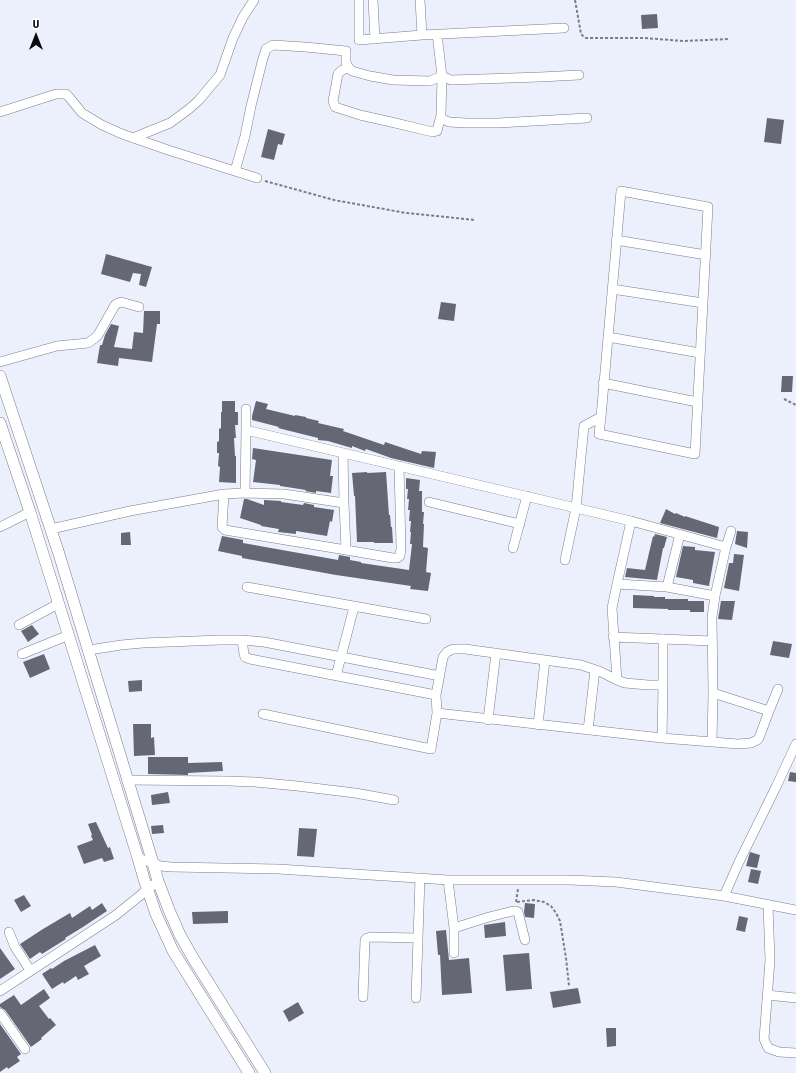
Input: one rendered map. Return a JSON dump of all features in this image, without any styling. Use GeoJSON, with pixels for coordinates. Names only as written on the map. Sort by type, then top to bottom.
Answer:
{"type":"FeatureCollection","features":[{"type":"Feature","properties":{"kind":"street"},"geometry":{"type":"LineString","coordinates":[[133,138],[170,123],[199,100],[220,74],[243,17],[254,0]]}},
{"type":"Feature","properties":{"kind":"street"},"geometry":{"type":"LineString","coordinates":[[359,0],[359,40]]}},
{"type":"Feature","properties":{"kind":"street"},"geometry":{"type":"LineString","coordinates":[[373,0],[375,39]]}},
{"type":"Feature","properties":{"kind":"street"},"geometry":{"type":"LineString","coordinates":[[420,0],[422,35]]}},
{"type":"Feature","properties":{"kind":"street"},"geometry":{"type":"LineString","coordinates":[[564,28],[437,34],[359,40],[352,44],[346,51],[346,63],[352,71],[370,76],[409,81],[430,81],[442,76],[451,80],[579,75]]}},
{"type":"Feature","properties":{"kind":"street"},"geometry":{"type":"LineString","coordinates":[[349,68],[342,70],[338,74],[333,101],[335,107],[360,115],[433,132],[437,131],[440,118],[442,76],[437,34]]}},
{"type":"Feature","properties":{"kind":"street"},"geometry":{"type":"LineString","coordinates":[[235,171],[266,49],[273,45],[284,45],[346,51]]}},
{"type":"Feature","properties":{"kind":"street"},"geometry":{"type":"LineString","coordinates":[[0,112],[56,94],[66,94],[87,118],[102,125],[133,138],[256,178]]}},
{"type":"Feature","properties":{"kind":"street"},"geometry":{"type":"LineString","coordinates":[[440,118],[450,122],[467,124],[498,124],[587,118]]}},
{"type":"Feature","properties":{"kind":"street"},"geometry":{"type":"LineString","coordinates":[[621,191],[708,207],[694,454],[599,434],[616,240],[621,191]]}},
{"type":"Feature","properties":{"kind":"street"},"geometry":{"type":"LineString","coordinates":[[616,240],[706,255]]}},
{"type":"Feature","properties":{"kind":"street"},"geometry":{"type":"LineString","coordinates":[[612,289],[703,303]]}},
{"type":"Feature","properties":{"kind":"street"},"geometry":{"type":"LineString","coordinates":[[0,362],[57,346],[88,343],[98,335],[115,305],[121,302],[139,306]]}},
{"type":"Feature","properties":{"kind":"street"},"geometry":{"type":"LineString","coordinates":[[608,337],[700,353]]}},
{"type":"Feature","properties":{"kind":"street"},"geometry":{"type":"LineString","coordinates":[[0,376],[51,529],[89,650],[127,780],[154,863],[158,881],[169,910],[180,935],[193,958],[265,1073]]}},
{"type":"Feature","properties":{"kind":"street"},"geometry":{"type":"LineString","coordinates":[[604,383],[697,402]]}},
{"type":"Feature","properties":{"kind":"street"},"geometry":{"type":"LineString","coordinates":[[244,493],[246,409]]}},
{"type":"Feature","properties":{"kind":"street"},"geometry":{"type":"LineString","coordinates":[[565,560],[576,508],[584,426],[600,417]]}},
{"type":"Feature","properties":{"kind":"street"},"geometry":{"type":"LineString","coordinates":[[0,423],[30,512],[156,914],[173,951],[249,1073]]}},
{"type":"Feature","properties":{"kind":"street"},"geometry":{"type":"LineString","coordinates":[[246,430],[631,520],[726,547]]}},
{"type":"Feature","properties":{"kind":"street"},"geometry":{"type":"LineString","coordinates":[[343,453],[346,550]]}},
{"type":"Feature","properties":{"kind":"street"},"geometry":{"type":"LineString","coordinates":[[224,494],[222,527],[225,530],[397,558],[400,556],[402,548],[399,466]]}},
{"type":"Feature","properties":{"kind":"street"},"geometry":{"type":"LineString","coordinates":[[51,529],[130,511],[224,494],[284,494],[344,503]]}},
{"type":"Feature","properties":{"kind":"street"},"geometry":{"type":"LineString","coordinates":[[514,548],[527,496]]}},
{"type":"Feature","properties":{"kind":"street"},"geometry":{"type":"LineString","coordinates":[[429,502],[520,524]]}},
{"type":"Feature","properties":{"kind":"street"},"geometry":{"type":"LineString","coordinates":[[0,526],[30,512]]}},
{"type":"Feature","properties":{"kind":"street"},"geometry":{"type":"LineString","coordinates":[[616,680],[612,608],[631,520]]}},
{"type":"Feature","properties":{"kind":"street"},"geometry":{"type":"LineString","coordinates":[[712,742],[712,617],[715,596],[731,531]]}},
{"type":"Feature","properties":{"kind":"street"},"geometry":{"type":"LineString","coordinates":[[667,587],[680,534]]}},
{"type":"Feature","properties":{"kind":"street"},"geometry":{"type":"LineString","coordinates":[[617,584],[667,587],[715,596]]}},
{"type":"Feature","properties":{"kind":"street"},"geometry":{"type":"LineString","coordinates":[[247,587],[426,619]]}},
{"type":"Feature","properties":{"kind":"street"},"geometry":{"type":"LineString","coordinates":[[19,625],[58,604]]}},
{"type":"Feature","properties":{"kind":"street"},"geometry":{"type":"LineString","coordinates":[[336,676],[354,607]]}},
{"type":"Feature","properties":{"kind":"street"},"geometry":{"type":"LineString","coordinates":[[22,654],[69,636]]}},
{"type":"Feature","properties":{"kind":"street"},"geometry":{"type":"LineString","coordinates":[[613,637],[712,641]]}},
{"type":"Feature","properties":{"kind":"street"},"geometry":{"type":"LineString","coordinates":[[662,738],[663,639]]}},
{"type":"Feature","properties":{"kind":"street"},"geometry":{"type":"LineString","coordinates":[[89,650],[143,643],[242,640],[264,642],[440,676]]}},
{"type":"Feature","properties":{"kind":"street"},"geometry":{"type":"LineString","coordinates":[[242,640],[245,657],[250,659],[436,695]]}},
{"type":"Feature","properties":{"kind":"street"},"geometry":{"type":"LineString","coordinates":[[263,714],[431,749],[437,713],[436,695],[443,657],[446,652],[453,649],[465,649],[581,665],[625,683],[663,685]]}},
{"type":"Feature","properties":{"kind":"street"},"geometry":{"type":"LineString","coordinates":[[488,720],[496,653]]}},
{"type":"Feature","properties":{"kind":"street"},"geometry":{"type":"LineString","coordinates":[[538,725],[545,660]]}},
{"type":"Feature","properties":{"kind":"street"},"geometry":{"type":"LineString","coordinates":[[588,730],[595,670]]}},
{"type":"Feature","properties":{"kind":"street"},"geometry":{"type":"LineString","coordinates":[[437,713],[488,720],[662,738],[738,744],[751,743],[757,740],[778,690]]}},
{"type":"Feature","properties":{"kind":"street"},"geometry":{"type":"LineString","coordinates":[[713,693],[769,711]]}},
{"type":"Feature","properties":{"kind":"street"},"geometry":{"type":"LineString","coordinates":[[724,896],[796,744]]}},
{"type":"Feature","properties":{"kind":"street"},"geometry":{"type":"LineString","coordinates":[[127,780],[255,782],[355,793],[394,800]]}},
{"type":"Feature","properties":{"kind":"street"},"geometry":{"type":"LineString","coordinates":[[138,858],[161,866],[171,867],[278,869],[448,880],[568,880],[616,882],[724,896],[796,910]]}},
{"type":"Feature","properties":{"kind":"street"},"geometry":{"type":"LineString","coordinates":[[416,998],[420,878]]}},
{"type":"Feature","properties":{"kind":"street"},"geometry":{"type":"LineString","coordinates":[[448,880],[454,928],[454,953]]}},
{"type":"Feature","properties":{"kind":"street"},"geometry":{"type":"LineString","coordinates":[[0,991],[116,915],[158,881]]}},
{"type":"Feature","properties":{"kind":"street"},"geometry":{"type":"LineString","coordinates":[[768,905],[770,960],[764,1039],[768,1048],[779,1052],[796,1053]]}},
{"type":"Feature","properties":{"kind":"street"},"geometry":{"type":"LineString","coordinates":[[454,928],[513,910],[516,906],[525,940]]}},
{"type":"Feature","properties":{"kind":"street"},"geometry":{"type":"LineString","coordinates":[[8,932],[15,947],[30,970]]}},
{"type":"Feature","properties":{"kind":"street"},"geometry":{"type":"LineString","coordinates":[[363,997],[365,940],[371,937],[417,938]]}},
{"type":"Feature","properties":{"kind":"street"},"geometry":{"type":"LineString","coordinates":[[767,995],[796,998]]}},
{"type":"Feature","properties":{"kind":"street"},"geometry":{"type":"LineString","coordinates":[[0,1013],[25,1049]]}},
{"type":"Feature","properties":{"kind":"path"},"geometry":{"type":"LineString","coordinates":[[575,0],[581,34],[586,38],[644,38],[683,41],[729,39]]}},
{"type":"Feature","properties":{"kind":"path"},"geometry":{"type":"LineString","coordinates":[[256,178],[334,200],[406,213],[475,220]]}},
{"type":"Feature","properties":{"kind":"path"},"geometry":{"type":"LineString","coordinates":[[784,399],[796,405]]}},
{"type":"Feature","properties":{"kind":"path"},"geometry":{"type":"LineString","coordinates":[[519,880],[516,906],[533,900],[544,902],[551,906],[560,921],[569,986]]}},
{"type":"Feature","properties":{"kind":"building"},"geometry":{"type":"Polygon","coordinates":[[[657,14],[658,28],[642,29],[641,15],[657,14]]]}},
{"type":"Feature","properties":{"kind":"building"},"geometry":{"type":"Polygon","coordinates":[[[767,118],[784,120],[781,144],[764,142],[767,118]]]}},
{"type":"Feature","properties":{"kind":"building"},"geometry":{"type":"Polygon","coordinates":[[[268,129],[285,134],[282,145],[278,144],[274,160],[261,157],[268,129]]]}},
{"type":"Feature","properties":{"kind":"building"},"geometry":{"type":"Polygon","coordinates":[[[106,254],[152,267],[146,287],[139,285],[141,274],[133,273],[130,282],[101,274],[106,254]]]}},
{"type":"Feature","properties":{"kind":"building"},"geometry":{"type":"Polygon","coordinates":[[[441,302],[456,304],[454,321],[438,319],[441,302]]]}},
{"type":"Feature","properties":{"kind":"building"},"geometry":{"type":"Polygon","coordinates":[[[144,311],[160,311],[160,324],[157,324],[152,362],[119,358],[118,366],[97,363],[100,345],[102,345],[111,324],[119,326],[114,347],[132,349],[134,332],[143,333],[144,311]]]}},
{"type":"Feature","properties":{"kind":"building"},"geometry":{"type":"Polygon","coordinates":[[[782,376],[793,376],[792,392],[781,392],[782,376]]]}},
{"type":"Feature","properties":{"kind":"building"},"geometry":{"type":"Polygon","coordinates":[[[222,401],[235,401],[235,412],[238,412],[238,425],[235,425],[236,438],[234,438],[236,483],[219,482],[220,467],[218,466],[219,453],[217,453],[217,442],[219,441],[219,429],[221,428],[222,401]]]}},
{"type":"Feature","properties":{"kind":"building"},"geometry":{"type":"Polygon","coordinates":[[[256,401],[268,404],[266,409],[306,417],[319,421],[318,423],[344,429],[343,431],[384,445],[385,442],[421,454],[422,451],[436,452],[434,468],[391,458],[366,449],[365,451],[352,446],[352,448],[328,441],[318,440],[318,438],[252,420],[256,401]]]}},
{"type":"Feature","properties":{"kind":"building"},"geometry":{"type":"Polygon","coordinates":[[[253,448],[332,460],[330,476],[333,476],[331,493],[316,491],[316,493],[280,485],[253,482],[256,460],[252,459],[253,448]]]}},
{"type":"Feature","properties":{"kind":"building"},"geometry":{"type":"Polygon","coordinates":[[[386,472],[389,515],[392,527],[393,543],[357,542],[355,496],[352,473],[386,472]]]}},
{"type":"Feature","properties":{"kind":"building"},"geometry":{"type":"Polygon","coordinates":[[[406,478],[420,480],[419,491],[422,491],[422,512],[424,512],[423,547],[428,548],[426,572],[431,573],[428,591],[410,589],[411,586],[336,575],[242,558],[242,556],[218,551],[222,536],[243,540],[243,543],[338,560],[339,555],[350,557],[350,560],[361,563],[409,570],[412,544],[410,544],[411,521],[409,521],[410,510],[408,510],[409,499],[407,499],[408,489],[406,489],[406,478]]]}},
{"type":"Feature","properties":{"kind":"building"},"geometry":{"type":"Polygon","coordinates":[[[244,499],[264,505],[264,500],[281,501],[303,505],[304,503],[314,505],[314,507],[334,510],[332,522],[330,521],[327,536],[296,531],[296,534],[278,532],[279,529],[261,526],[240,518],[244,499]]]}},
{"type":"Feature","properties":{"kind":"building"},"geometry":{"type":"Polygon","coordinates":[[[666,509],[675,514],[676,513],[719,527],[717,538],[660,523],[666,509]]]}},
{"type":"Feature","properties":{"kind":"building"},"geometry":{"type":"Polygon","coordinates":[[[737,531],[748,532],[747,548],[735,544],[737,531]]]}},
{"type":"Feature","properties":{"kind":"building"},"geometry":{"type":"Polygon","coordinates":[[[130,532],[131,545],[121,545],[121,533],[130,532]]]}},
{"type":"Feature","properties":{"kind":"building"},"geometry":{"type":"Polygon","coordinates":[[[655,534],[667,537],[663,548],[657,580],[625,577],[627,568],[645,570],[653,536],[654,537],[655,534]]]}},
{"type":"Feature","properties":{"kind":"building"},"geometry":{"type":"Polygon","coordinates":[[[683,546],[695,547],[695,550],[715,552],[709,586],[693,583],[693,580],[676,577],[683,546]]]}},
{"type":"Feature","properties":{"kind":"building"},"geometry":{"type":"Polygon","coordinates":[[[734,554],[744,555],[739,591],[724,588],[729,563],[733,563],[734,554]]]}},
{"type":"Feature","properties":{"kind":"building"},"geometry":{"type":"Polygon","coordinates":[[[633,595],[665,597],[665,599],[688,599],[688,601],[704,601],[704,612],[690,612],[690,610],[633,608],[633,595]]]}},
{"type":"Feature","properties":{"kind":"building"},"geometry":{"type":"Polygon","coordinates":[[[721,601],[735,601],[732,620],[718,619],[721,601]]]}},
{"type":"Feature","properties":{"kind":"building"},"geometry":{"type":"Polygon","coordinates":[[[32,625],[39,634],[28,642],[21,631],[32,625]]]}},
{"type":"Feature","properties":{"kind":"building"},"geometry":{"type":"Polygon","coordinates":[[[773,641],[792,644],[789,658],[770,655],[773,641]]]}},
{"type":"Feature","properties":{"kind":"building"},"geometry":{"type":"Polygon","coordinates":[[[44,654],[50,669],[30,678],[23,662],[44,654]]]}},
{"type":"Feature","properties":{"kind":"building"},"geometry":{"type":"Polygon","coordinates":[[[142,680],[142,691],[129,692],[128,681],[142,680]]]}},
{"type":"Feature","properties":{"kind":"building"},"geometry":{"type":"Polygon","coordinates":[[[133,724],[151,724],[151,738],[154,737],[155,755],[134,756],[133,724]]]}},
{"type":"Feature","properties":{"kind":"building"},"geometry":{"type":"Polygon","coordinates":[[[148,757],[188,757],[188,763],[222,762],[223,771],[188,773],[188,775],[148,774],[148,757]]]}},
{"type":"Feature","properties":{"kind":"building"},"geometry":{"type":"Polygon","coordinates":[[[790,772],[796,773],[796,782],[788,781],[790,772]]]}},
{"type":"Feature","properties":{"kind":"building"},"geometry":{"type":"Polygon","coordinates":[[[168,792],[170,803],[152,805],[151,795],[168,792]]]}},
{"type":"Feature","properties":{"kind":"building"},"geometry":{"type":"Polygon","coordinates":[[[96,822],[108,848],[110,847],[114,859],[104,862],[102,858],[84,864],[77,846],[93,840],[88,824],[96,822]]]}},
{"type":"Feature","properties":{"kind":"building"},"geometry":{"type":"Polygon","coordinates":[[[163,825],[164,833],[152,834],[151,826],[163,825]]]}},
{"type":"Feature","properties":{"kind":"building"},"geometry":{"type":"Polygon","coordinates":[[[299,828],[317,829],[314,857],[297,856],[299,828]]]}},
{"type":"Feature","properties":{"kind":"building"},"geometry":{"type":"Polygon","coordinates":[[[750,852],[760,855],[757,868],[746,866],[750,852]]]}},
{"type":"Feature","properties":{"kind":"building"},"geometry":{"type":"Polygon","coordinates":[[[751,869],[761,871],[758,884],[748,882],[751,869]]]}},
{"type":"Feature","properties":{"kind":"building"},"geometry":{"type":"Polygon","coordinates":[[[24,895],[31,906],[21,912],[14,900],[24,895]]]}},
{"type":"Feature","properties":{"kind":"building"},"geometry":{"type":"Polygon","coordinates":[[[102,903],[107,911],[42,954],[40,952],[30,959],[20,944],[70,913],[72,918],[90,906],[92,910],[102,903]]]}},
{"type":"Feature","properties":{"kind":"building"},"geometry":{"type":"Polygon","coordinates":[[[525,903],[535,904],[534,918],[525,917],[525,903]]]}},
{"type":"Feature","properties":{"kind":"building"},"geometry":{"type":"Polygon","coordinates":[[[228,911],[228,923],[193,924],[192,912],[228,911]]]}},
{"type":"Feature","properties":{"kind":"building"},"geometry":{"type":"Polygon","coordinates":[[[739,916],[748,918],[745,932],[736,930],[739,916]]]}},
{"type":"Feature","properties":{"kind":"building"},"geometry":{"type":"Polygon","coordinates":[[[505,922],[506,936],[485,938],[484,925],[505,922]]]}},
{"type":"Feature","properties":{"kind":"building"},"geometry":{"type":"Polygon","coordinates":[[[446,930],[449,960],[469,958],[472,993],[442,995],[440,955],[438,955],[436,931],[446,930]]]}},
{"type":"Feature","properties":{"kind":"building"},"geometry":{"type":"Polygon","coordinates":[[[95,945],[101,956],[84,966],[89,974],[78,980],[76,976],[64,984],[63,982],[52,989],[42,974],[95,945]]]}},
{"type":"Feature","properties":{"kind":"building"},"geometry":{"type":"Polygon","coordinates":[[[0,948],[15,969],[0,979],[0,948]]]}},
{"type":"Feature","properties":{"kind":"building"},"geometry":{"type":"Polygon","coordinates":[[[529,953],[532,989],[506,991],[503,955],[529,953]]]}},
{"type":"Feature","properties":{"kind":"building"},"geometry":{"type":"Polygon","coordinates":[[[578,988],[581,1003],[553,1008],[550,992],[578,988]]]}},
{"type":"Feature","properties":{"kind":"building"},"geometry":{"type":"Polygon","coordinates":[[[44,989],[50,998],[39,1006],[49,1019],[50,1018],[56,1025],[41,1038],[42,1039],[31,1047],[5,1010],[0,1007],[0,1004],[14,995],[21,1005],[44,989]]]}},
{"type":"Feature","properties":{"kind":"building"},"geometry":{"type":"Polygon","coordinates":[[[298,1002],[304,1013],[289,1022],[283,1011],[298,1002]]]}},
{"type":"Feature","properties":{"kind":"building"},"geometry":{"type":"Polygon","coordinates":[[[0,1024],[21,1054],[17,1057],[20,1061],[8,1069],[7,1067],[0,1072],[0,1024]]]}},
{"type":"Feature","properties":{"kind":"building"},"geometry":{"type":"Polygon","coordinates":[[[606,1028],[616,1028],[616,1046],[607,1047],[606,1028]]]}}]}
